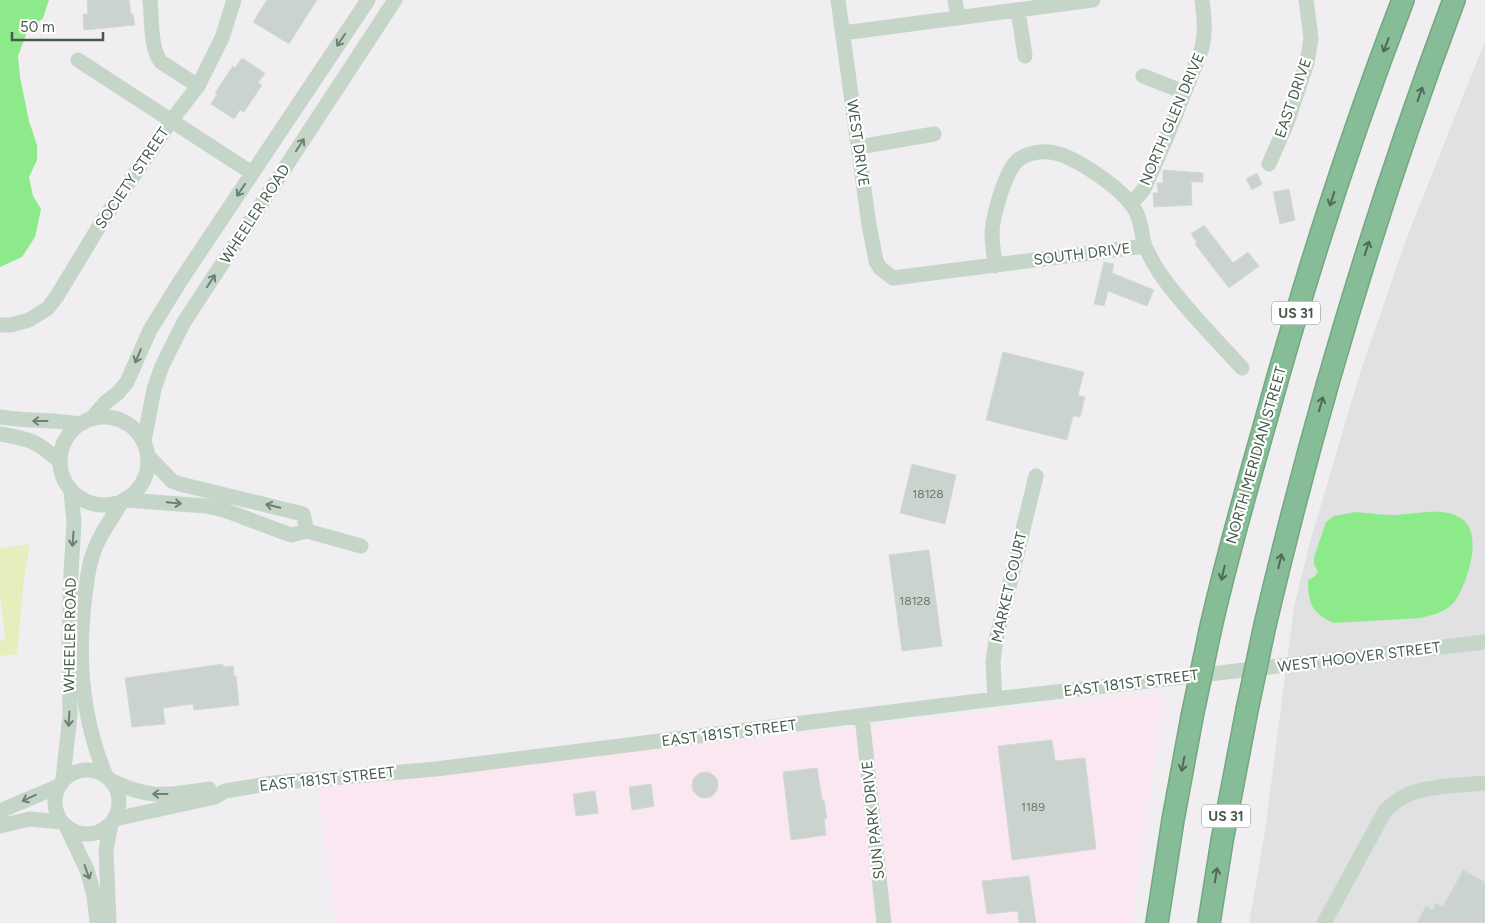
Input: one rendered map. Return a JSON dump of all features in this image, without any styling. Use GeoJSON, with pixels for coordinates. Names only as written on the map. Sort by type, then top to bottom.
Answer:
{"type":"FeatureCollection","features":[{"type":"Feature","properties":{"kind":"highway","name":"NORTH MERIDIAN STREET"},"geometry":{"type":"LineString","coordinates":[[1157,923],[1192,716],[1210,632],[1244,495],[1298,306],[1350,144],[1403,0]]}},
{"type":"Feature","properties":{"kind":"highway","name":"US 31"},"geometry":{"type":"LineString","coordinates":[[1209,923],[1222,841],[1247,710],[1265,625],[1308,448],[1358,277],[1392,171],[1454,0]]}},
{"type":"Feature","properties":{"kind":"street"},"geometry":{"type":"LineString","coordinates":[[150,0],[158,59],[198,86]]}},
{"type":"Feature","properties":{"kind":"street","name":"SOCIETY STREET"},"geometry":{"type":"LineString","coordinates":[[0,325],[11,325],[29,320],[48,308],[103,220],[170,121],[198,86],[222,38],[234,0]]}},
{"type":"Feature","properties":{"kind":"street","name":"WHEELER ROAD"},"geometry":{"type":"LineString","coordinates":[[86,421],[118,393],[127,382],[150,330],[368,0]]}},
{"type":"Feature","properties":{"kind":"street","name":"WHEELER ROAD"},"geometry":{"type":"LineString","coordinates":[[144,441],[154,390],[162,366],[184,322],[395,0]]}},
{"type":"Feature","properties":{"kind":"street","name":"WEST DRIVE"},"geometry":{"type":"LineString","coordinates":[[838,0],[873,252],[880,268],[893,278]]}},
{"type":"Feature","properties":{"kind":"street"},"geometry":{"type":"LineString","coordinates":[[955,0],[958,18]]}},
{"type":"Feature","properties":{"kind":"street","name":"NORTH GLEN DRIVE"},"geometry":{"type":"LineString","coordinates":[[1131,204],[1144,189],[1192,77],[1205,38],[1202,0]]}},
{"type":"Feature","properties":{"kind":"street","name":"EAST DRIVE"},"geometry":{"type":"LineString","coordinates":[[1269,164],[1287,123],[1307,63],[1311,38],[1306,0]]}},
{"type":"Feature","properties":{"kind":"street"},"geometry":{"type":"LineString","coordinates":[[843,33],[1083,1]]}},
{"type":"Feature","properties":{"kind":"street"},"geometry":{"type":"LineString","coordinates":[[1018,10],[1024,56]]}},
{"type":"Feature","properties":{"kind":"street"},"geometry":{"type":"LineString","coordinates":[[78,60],[252,173]]}},
{"type":"Feature","properties":{"kind":"street"},"geometry":{"type":"LineString","coordinates":[[1143,76],[1184,92]]}},
{"type":"Feature","properties":{"kind":"street"},"geometry":{"type":"LineString","coordinates":[[859,146],[934,134]]}},
{"type":"Feature","properties":{"kind":"street"},"geometry":{"type":"LineString","coordinates":[[995,266],[993,225],[1002,188],[1014,165],[1025,156],[1048,151],[1072,159],[1108,182],[1131,204],[1142,227],[1145,246]]}},
{"type":"Feature","properties":{"kind":"street","name":"SOUTH DRIVE"},"geometry":{"type":"LineString","coordinates":[[893,278],[1145,246],[1163,277],[1177,296],[1242,368]]}},
{"type":"Feature","properties":{"kind":"street"},"geometry":{"type":"LineString","coordinates":[[0,417],[27,421],[86,421],[106,417],[121,420],[134,428],[144,441],[149,464],[145,480],[124,501]]}},
{"type":"Feature","properties":{"kind":"street"},"geometry":{"type":"LineString","coordinates":[[86,421],[66,439],[62,446],[60,462],[63,477],[71,491],[84,500],[107,505],[124,501],[206,506],[224,510],[291,535],[307,531],[361,546]]}},
{"type":"Feature","properties":{"kind":"street"},"geometry":{"type":"LineString","coordinates":[[0,434],[33,441],[46,449],[60,462]]}},
{"type":"Feature","properties":{"kind":"street"},"geometry":{"type":"LineString","coordinates":[[148,456],[172,481],[180,484],[303,514],[307,531]]}},
{"type":"Feature","properties":{"kind":"street","name":"MARKET COURT"},"geometry":{"type":"LineString","coordinates":[[995,699],[993,662],[996,640],[1036,476]]}},
{"type":"Feature","properties":{"kind":"street","name":"WHEELER ROAD"},"geometry":{"type":"LineString","coordinates":[[61,782],[70,715],[69,645],[74,523],[71,491]]}},
{"type":"Feature","properties":{"kind":"street","name":"WHEELER ROAD"},"geometry":{"type":"LineString","coordinates":[[109,778],[98,756],[87,715],[81,665],[80,636],[88,572],[93,552],[103,532],[124,501]]}},
{"type":"Feature","properties":{"kind":"street","name":"WEST HOOVER STREET"},"geometry":{"type":"LineString","coordinates":[[1232,672],[1485,642]]}},
{"type":"Feature","properties":{"kind":"street","name":"EAST 181ST STREET"},"geometry":{"type":"LineString","coordinates":[[113,822],[215,797],[225,791],[273,783],[436,769],[995,699],[1232,672]]}},
{"type":"Feature","properties":{"kind":"street","name":"SUN PARK DRIVE"},"geometry":{"type":"LineString","coordinates":[[862,716],[884,923]]}},
{"type":"Feature","properties":{"kind":"street"},"geometry":{"type":"LineString","coordinates":[[0,812],[61,782],[69,774],[84,769],[100,772],[109,778],[119,795],[120,803],[106,850],[109,923]]}},
{"type":"Feature","properties":{"kind":"street","name":"EAST 181ST STREET"},"geometry":{"type":"LineString","coordinates":[[109,778],[132,790],[151,794],[169,794],[214,788],[225,791]]}},
{"type":"Feature","properties":{"kind":"street"},"geometry":{"type":"LineString","coordinates":[[61,782],[54,801],[55,808],[87,870],[94,895],[97,923]]}},
{"type":"Feature","properties":{"kind":"street"},"geometry":{"type":"LineString","coordinates":[[1324,923],[1385,811],[1393,802],[1406,794],[1419,790],[1485,783]]}},
{"type":"Feature","properties":{"kind":"street"},"geometry":{"type":"LineString","coordinates":[[0,826],[30,819],[64,825],[74,832],[90,834],[104,829],[113,822]]}},
{"type":"Feature","properties":{"kind":"shaded area"},"geometry":{"type":"Polygon","coordinates":[[[0,0],[49,0],[43,18],[27,32],[18,56],[20,77],[29,121],[37,145],[37,160],[29,177],[33,196],[41,209],[35,237],[22,257],[0,267],[0,0]]]}},
{"type":"Feature","properties":{"kind":"shaded area"},"geometry":{"type":"Polygon","coordinates":[[[1485,41],[1485,923],[1249,923],[1264,838],[1294,607],[1310,542],[1360,373],[1407,237],[1485,41]]]}},
{"type":"Feature","properties":{"kind":"shaded area"},"geometry":{"type":"Polygon","coordinates":[[[1356,512],[1394,515],[1444,512],[1459,517],[1467,524],[1473,544],[1472,557],[1465,582],[1455,601],[1440,612],[1421,618],[1334,623],[1316,611],[1310,602],[1308,580],[1318,572],[1314,564],[1314,557],[1326,522],[1334,516],[1356,512]]]}},
{"type":"Feature","properties":{"kind":"shaded area"},"geometry":{"type":"Polygon","coordinates":[[[30,544],[24,578],[17,654],[0,656],[0,641],[5,640],[0,594],[0,548],[30,544]]]}},
{"type":"Feature","properties":{"kind":"shaded area"},"geometry":{"type":"Polygon","coordinates":[[[1165,693],[1132,923],[336,923],[317,786],[1165,693]]]}},
{"type":"Feature","properties":{"kind":"building"},"geometry":{"type":"Polygon","coordinates":[[[87,0],[129,0],[135,25],[84,30],[83,14],[88,14],[87,0]]]}},
{"type":"Feature","properties":{"kind":"building"},"geometry":{"type":"Polygon","coordinates":[[[267,0],[317,0],[289,44],[253,22],[267,0]]]}},
{"type":"Feature","properties":{"kind":"building"},"geometry":{"type":"Polygon","coordinates":[[[242,58],[265,73],[258,83],[262,85],[244,112],[240,110],[234,119],[211,104],[217,94],[215,93],[233,66],[235,68],[242,58]]]}},
{"type":"Feature","properties":{"kind":"building"},"geometry":{"type":"Polygon","coordinates":[[[1163,170],[1203,173],[1203,182],[1191,182],[1192,205],[1154,207],[1153,193],[1158,193],[1157,183],[1163,183],[1163,170]]]}},
{"type":"Feature","properties":{"kind":"building"},"geometry":{"type":"Polygon","coordinates":[[[1257,173],[1262,184],[1252,190],[1246,179],[1257,173]]]}},
{"type":"Feature","properties":{"kind":"building"},"geometry":{"type":"Polygon","coordinates":[[[1289,189],[1295,220],[1280,224],[1273,192],[1289,189]]]}},
{"type":"Feature","properties":{"kind":"building"},"geometry":{"type":"Polygon","coordinates":[[[1204,225],[1233,263],[1248,252],[1259,266],[1229,288],[1195,244],[1197,242],[1191,234],[1204,225]]]}},
{"type":"Feature","properties":{"kind":"building"},"geometry":{"type":"Polygon","coordinates":[[[1104,262],[1114,264],[1112,273],[1154,290],[1147,306],[1108,291],[1104,306],[1094,304],[1104,262]]]}},
{"type":"Feature","properties":{"kind":"building"},"geometry":{"type":"Polygon","coordinates":[[[1003,352],[1084,372],[1078,395],[1085,397],[1080,417],[1073,416],[1067,440],[986,420],[1003,352]]]}},
{"type":"Feature","properties":{"kind":"building"},"geometry":{"type":"Polygon","coordinates":[[[912,464],[956,475],[945,524],[900,513],[912,464]]]}},
{"type":"Feature","properties":{"kind":"building"},"geometry":{"type":"Polygon","coordinates":[[[929,550],[942,646],[902,651],[889,555],[929,550]]]}},
{"type":"Feature","properties":{"kind":"building"},"geometry":{"type":"Polygon","coordinates":[[[223,664],[223,667],[233,666],[239,705],[194,710],[193,704],[163,708],[165,724],[132,727],[125,678],[223,664]]]}},
{"type":"Feature","properties":{"kind":"building"},"geometry":{"type":"Polygon","coordinates":[[[1052,740],[1055,761],[1085,758],[1096,849],[1012,860],[998,746],[1052,740]]]}},
{"type":"Feature","properties":{"kind":"building"},"geometry":{"type":"Polygon","coordinates":[[[817,768],[827,818],[824,819],[826,835],[791,840],[783,772],[817,768]]]}},
{"type":"Feature","properties":{"kind":"building"},"geometry":{"type":"Polygon","coordinates":[[[705,772],[714,776],[718,785],[714,794],[705,798],[696,794],[692,785],[696,776],[705,772]]]}},
{"type":"Feature","properties":{"kind":"building"},"geometry":{"type":"Polygon","coordinates":[[[651,784],[654,806],[632,810],[629,787],[651,784]]]}},
{"type":"Feature","properties":{"kind":"building"},"geometry":{"type":"Polygon","coordinates":[[[595,791],[598,813],[576,816],[573,794],[595,791]]]}},
{"type":"Feature","properties":{"kind":"building"},"geometry":{"type":"Polygon","coordinates":[[[1463,870],[1485,882],[1485,923],[1417,923],[1426,906],[1433,910],[1436,903],[1443,907],[1463,870]]]}},
{"type":"Feature","properties":{"kind":"building"},"geometry":{"type":"Polygon","coordinates":[[[1029,876],[1036,923],[1019,923],[1018,911],[987,914],[982,881],[1029,876]]]}}]}
